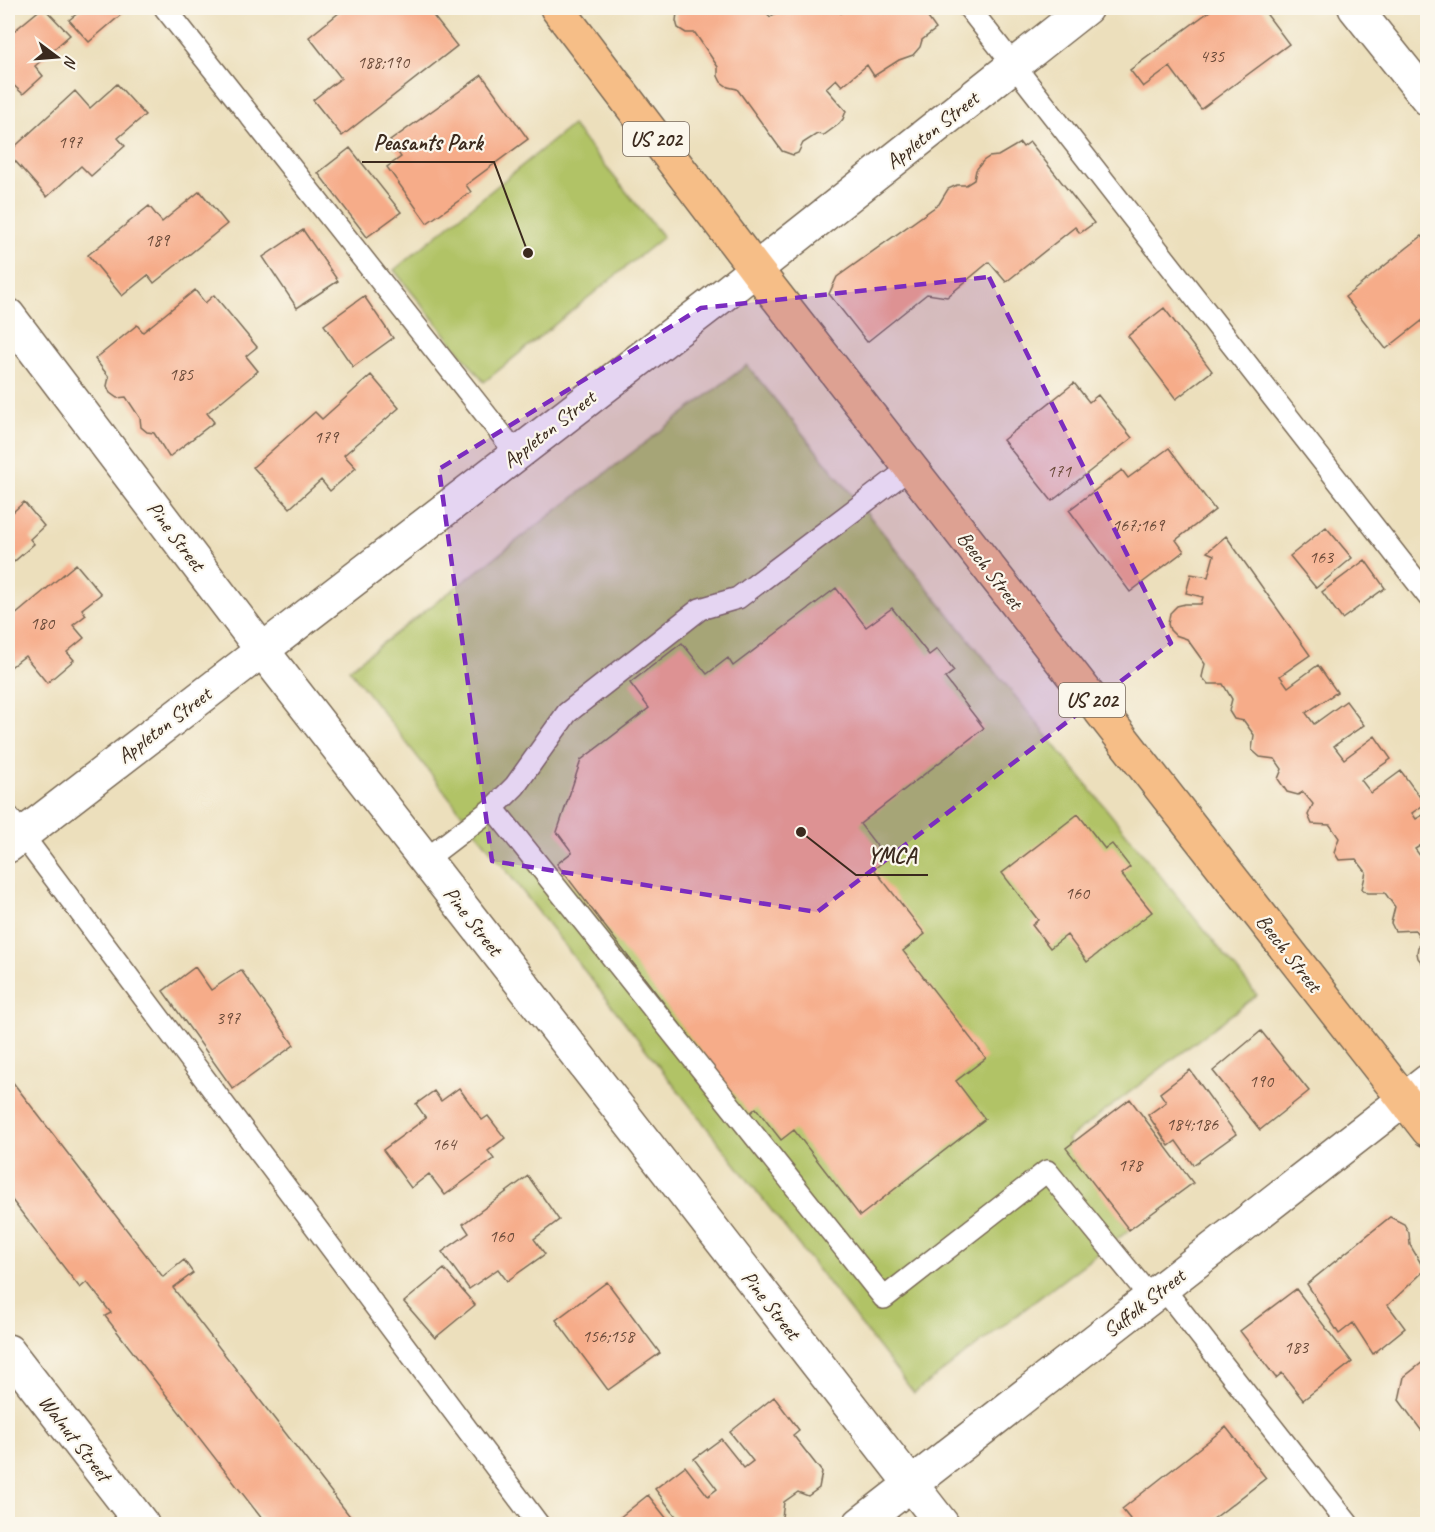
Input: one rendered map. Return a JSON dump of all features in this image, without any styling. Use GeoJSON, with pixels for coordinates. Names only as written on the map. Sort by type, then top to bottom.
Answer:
{"type":"FeatureCollection","features":[{"type":"Feature","properties":{"kind":"main road","name":"Beech Street"},"geometry":{"type":"LineString","coordinates":[[557,8],[910,468],[1416,1090],[1428,1130]]}},
{"type":"Feature","properties":{"kind":"street","name":"Appleton Street"},"geometry":{"type":"LineString","coordinates":[[12,832],[262,650],[756,270],[1086,8]]}},
{"type":"Feature","properties":{"kind":"street"},"geometry":{"type":"LineString","coordinates":[[1355,8],[1428,99]]}},
{"type":"Feature","properties":{"kind":"street","name":"Pine Street"},"geometry":{"type":"LineString","coordinates":[[8,315],[262,650],[942,1524]]}},
{"type":"Feature","properties":{"kind":"street","name":"Suffolk Street"},"geometry":{"type":"LineString","coordinates":[[860,1524],[1416,1090]]}},
{"type":"Feature","properties":{"kind":"street","name":"Walnut Street"},"geometry":{"type":"LineString","coordinates":[[8,1351],[142,1524]]}},
{"type":"Feature","properties":{"kind":"lane"},"geometry":{"type":"LineString","coordinates":[[165,8],[517,454]]}},
{"type":"Feature","properties":{"kind":"lane"},"geometry":{"type":"LineString","coordinates":[[969,8],[1428,596]]}},
{"type":"Feature","properties":{"kind":"lane"},"geometry":{"type":"LineString","coordinates":[[425,860],[493,808],[515,786],[567,713],[700,609],[738,598],[910,468]]}},
{"type":"Feature","properties":{"kind":"lane"},"geometry":{"type":"LineString","coordinates":[[493,808],[885,1298],[1047,1171],[1157,1293],[1348,1524]]}},
{"type":"Feature","properties":{"kind":"lane"},"geometry":{"type":"LineString","coordinates":[[12,832],[538,1524]]}},
{"type":"Feature","properties":{"kind":"highlighted area"},"geometry":{"type":"Polygon","coordinates":[[[989,277],[1171,643],[817,912],[492,861],[439,469],[701,308],[989,277]]]}},
{"type":"Feature","properties":{"kind":"green space"},"geometry":{"type":"Polygon","coordinates":[[[572,125],[663,237],[484,382],[394,270],[572,125]]]}},
{"type":"Feature","properties":{"kind":"green space"},"geometry":{"type":"Polygon","coordinates":[[[747,365],[1257,995],[1067,1140],[1129,1230],[914,1393],[349,669],[747,365]]]}},
{"type":"Feature","properties":{"kind":"building"},"geometry":{"type":"Polygon","coordinates":[[[42,8],[70,35],[35,66],[43,76],[23,94],[8,80],[8,24],[14,31],[42,8]]]}},
{"type":"Feature","properties":{"kind":"building"},"geometry":{"type":"Polygon","coordinates":[[[84,8],[118,8],[123,13],[89,42],[69,20],[84,8]]]}},
{"type":"Feature","properties":{"kind":"building"},"geometry":{"type":"Polygon","coordinates":[[[345,8],[427,8],[457,46],[342,136],[313,100],[341,78],[309,37],[345,8]]]}},
{"type":"Feature","properties":{"kind":"building"},"geometry":{"type":"Polygon","coordinates":[[[673,8],[763,8],[770,17],[783,8],[836,8],[841,13],[849,8],[921,8],[936,29],[922,40],[920,47],[913,55],[899,60],[874,76],[867,65],[842,86],[836,79],[826,88],[846,111],[843,119],[824,135],[817,134],[803,143],[798,153],[793,155],[782,151],[737,89],[721,82],[718,67],[695,33],[686,33],[678,28],[677,13],[673,8]]]}},
{"type":"Feature","properties":{"kind":"building"},"geometry":{"type":"Polygon","coordinates":[[[1214,8],[1262,8],[1289,44],[1201,109],[1170,67],[1143,87],[1130,70],[1214,8]]]}},
{"type":"Feature","properties":{"kind":"building"},"geometry":{"type":"Polygon","coordinates":[[[482,75],[528,139],[466,185],[471,192],[427,223],[387,167],[401,157],[390,141],[482,75]]]}},
{"type":"Feature","properties":{"kind":"building"},"geometry":{"type":"Polygon","coordinates":[[[117,84],[145,115],[118,138],[125,146],[91,176],[81,166],[47,197],[8,153],[75,91],[90,108],[117,84]]]}},
{"type":"Feature","properties":{"kind":"building"},"geometry":{"type":"Polygon","coordinates":[[[1030,142],[1094,223],[1080,233],[1075,227],[1006,282],[989,262],[947,297],[927,294],[867,342],[829,294],[837,277],[939,204],[948,189],[957,185],[966,185],[974,180],[976,170],[983,161],[989,157],[998,156],[1020,143],[1023,147],[1030,142]]]}},
{"type":"Feature","properties":{"kind":"building"},"geometry":{"type":"Polygon","coordinates":[[[350,148],[401,212],[367,237],[318,173],[350,148]]]}},
{"type":"Feature","properties":{"kind":"building"},"geometry":{"type":"Polygon","coordinates":[[[200,191],[227,224],[154,283],[148,275],[122,296],[88,255],[149,206],[162,222],[200,191]]]}},
{"type":"Feature","properties":{"kind":"building"},"geometry":{"type":"Polygon","coordinates":[[[303,230],[338,281],[297,308],[263,257],[303,230]]]}},
{"type":"Feature","properties":{"kind":"building"},"geometry":{"type":"Polygon","coordinates":[[[1422,236],[1428,243],[1428,325],[1423,320],[1386,349],[1345,297],[1422,236]]]}},
{"type":"Feature","properties":{"kind":"building"},"geometry":{"type":"Polygon","coordinates":[[[195,290],[205,303],[214,295],[257,347],[246,356],[258,371],[207,413],[214,422],[169,457],[154,433],[147,432],[141,427],[140,418],[126,397],[117,398],[110,393],[107,386],[109,377],[95,359],[137,325],[143,332],[195,290]]]}},
{"type":"Feature","properties":{"kind":"building"},"geometry":{"type":"Polygon","coordinates":[[[364,296],[393,338],[353,367],[324,325],[364,296]]]}},
{"type":"Feature","properties":{"kind":"building"},"geometry":{"type":"Polygon","coordinates":[[[1164,308],[1212,371],[1176,399],[1128,336],[1164,308]]]}},
{"type":"Feature","properties":{"kind":"building"},"geometry":{"type":"Polygon","coordinates":[[[371,375],[399,408],[344,455],[356,468],[330,491],[321,480],[290,508],[253,467],[315,412],[322,419],[371,375]]]}},
{"type":"Feature","properties":{"kind":"building"},"geometry":{"type":"Polygon","coordinates":[[[1074,383],[1089,402],[1098,395],[1132,438],[1052,501],[1003,440],[1074,383]]]}},
{"type":"Feature","properties":{"kind":"building"},"geometry":{"type":"Polygon","coordinates":[[[1169,448],[1215,510],[1176,540],[1184,551],[1130,592],[1069,510],[1122,470],[1128,478],[1169,448]]]}},
{"type":"Feature","properties":{"kind":"building"},"geometry":{"type":"Polygon","coordinates":[[[24,502],[44,526],[30,539],[34,544],[8,567],[8,506],[13,512],[24,502]]]}},
{"type":"Feature","properties":{"kind":"building"},"geometry":{"type":"Polygon","coordinates":[[[1326,527],[1352,558],[1316,588],[1290,556],[1326,527]]]}},
{"type":"Feature","properties":{"kind":"building"},"geometry":{"type":"Polygon","coordinates":[[[1226,536],[1310,655],[1280,676],[1288,687],[1318,665],[1337,692],[1306,713],[1314,724],[1346,701],[1364,725],[1334,746],[1344,759],[1375,736],[1391,759],[1361,780],[1371,793],[1401,771],[1425,804],[1412,813],[1416,819],[1428,812],[1428,841],[1415,849],[1424,861],[1428,858],[1428,966],[1418,958],[1418,947],[1423,942],[1415,930],[1395,931],[1391,923],[1395,907],[1385,893],[1368,893],[1362,889],[1366,872],[1356,859],[1339,860],[1334,852],[1339,838],[1330,825],[1312,824],[1308,815],[1313,804],[1303,792],[1298,795],[1287,792],[1278,779],[1282,769],[1275,759],[1260,757],[1252,750],[1254,735],[1244,721],[1234,719],[1229,711],[1232,699],[1223,684],[1208,684],[1202,677],[1205,664],[1187,639],[1175,635],[1170,630],[1168,624],[1170,613],[1177,606],[1201,604],[1203,597],[1186,593],[1191,574],[1208,577],[1214,555],[1207,552],[1226,536]]]}},
{"type":"Feature","properties":{"kind":"building"},"geometry":{"type":"Polygon","coordinates":[[[1365,560],[1385,588],[1342,619],[1322,592],[1365,560]]]}},
{"type":"Feature","properties":{"kind":"building"},"geometry":{"type":"Polygon","coordinates":[[[76,564],[101,594],[82,609],[86,615],[73,625],[84,638],[67,652],[74,660],[47,683],[25,656],[8,669],[8,621],[76,564]]]}},
{"type":"Feature","properties":{"kind":"building"},"geometry":{"type":"Polygon","coordinates":[[[836,588],[866,627],[892,608],[929,655],[937,649],[954,671],[945,678],[984,728],[860,824],[887,859],[874,869],[925,934],[903,951],[986,1058],[956,1081],[985,1119],[860,1216],[794,1130],[781,1140],[756,1108],[749,1114],[557,864],[572,852],[557,832],[581,760],[649,708],[630,683],[682,643],[707,674],[728,658],[733,666],[836,588]]]}},
{"type":"Feature","properties":{"kind":"building"},"geometry":{"type":"Polygon","coordinates":[[[1078,814],[1105,849],[1112,844],[1130,867],[1121,874],[1152,912],[1087,962],[1067,935],[1050,948],[1032,925],[1038,920],[1002,873],[1078,814]]]}},
{"type":"Feature","properties":{"kind":"building"},"geometry":{"type":"Polygon","coordinates":[[[195,967],[211,990],[241,970],[294,1045],[233,1089],[163,991],[195,967]]]}},
{"type":"Feature","properties":{"kind":"building"},"geometry":{"type":"Polygon","coordinates":[[[1261,1031],[1309,1091],[1260,1130],[1213,1071],[1261,1031]]]}},
{"type":"Feature","properties":{"kind":"building"},"geometry":{"type":"Polygon","coordinates":[[[1190,1070],[1236,1134],[1193,1165],[1176,1141],[1169,1146],[1148,1115],[1166,1102],[1160,1093],[1190,1070]]]}},
{"type":"Feature","properties":{"kind":"building"},"geometry":{"type":"Polygon","coordinates":[[[8,1076],[163,1277],[184,1260],[193,1273],[173,1288],[356,1524],[266,1524],[105,1316],[111,1313],[87,1282],[80,1288],[8,1195],[8,1076]]]}},
{"type":"Feature","properties":{"kind":"building"},"geometry":{"type":"Polygon","coordinates":[[[459,1088],[482,1120],[488,1116],[505,1138],[488,1151],[494,1159],[445,1195],[429,1174],[411,1188],[383,1150],[426,1118],[416,1104],[434,1091],[441,1101],[459,1088]]]}},
{"type":"Feature","properties":{"kind":"building"},"geometry":{"type":"Polygon","coordinates":[[[1130,1099],[1193,1183],[1129,1230],[1066,1148],[1130,1099]]]}},
{"type":"Feature","properties":{"kind":"building"},"geometry":{"type":"Polygon","coordinates":[[[528,1176],[559,1220],[534,1239],[545,1254],[507,1281],[498,1269],[469,1289],[442,1252],[469,1233],[463,1224],[528,1176]]]}},
{"type":"Feature","properties":{"kind":"building"},"geometry":{"type":"Polygon","coordinates":[[[1390,1217],[1404,1224],[1409,1233],[1410,1245],[1425,1270],[1388,1305],[1405,1328],[1373,1354],[1353,1323],[1339,1334],[1307,1284],[1390,1217]]]}},
{"type":"Feature","properties":{"kind":"building"},"geometry":{"type":"Polygon","coordinates":[[[444,1269],[475,1305],[435,1338],[404,1302],[444,1269]]]}},
{"type":"Feature","properties":{"kind":"building"},"geometry":{"type":"Polygon","coordinates":[[[607,1282],[660,1353],[608,1390],[556,1320],[607,1282]]]}},
{"type":"Feature","properties":{"kind":"building"},"geometry":{"type":"Polygon","coordinates":[[[1296,1289],[1352,1362],[1303,1400],[1282,1373],[1276,1378],[1240,1331],[1296,1289]]]}},
{"type":"Feature","properties":{"kind":"building"},"geometry":{"type":"Polygon","coordinates":[[[1428,1358],[1428,1430],[1421,1430],[1399,1400],[1404,1377],[1428,1358]]]}},
{"type":"Feature","properties":{"kind":"building"},"geometry":{"type":"Polygon","coordinates":[[[774,1397],[799,1430],[793,1435],[822,1472],[819,1488],[808,1496],[798,1492],[784,1502],[782,1517],[771,1524],[760,1522],[757,1524],[672,1524],[678,1519],[655,1489],[685,1466],[708,1496],[717,1489],[694,1459],[721,1439],[744,1468],[753,1461],[730,1432],[774,1397]]]}},
{"type":"Feature","properties":{"kind":"building"},"geometry":{"type":"Polygon","coordinates":[[[1226,1427],[1266,1478],[1207,1524],[1134,1524],[1122,1509],[1226,1427]]]}},
{"type":"Feature","properties":{"kind":"building"},"geometry":{"type":"Polygon","coordinates":[[[648,1495],[671,1524],[624,1524],[619,1518],[648,1495]]]}},
{"type":"Feature","properties":{"kind":"place","name":"Peasants Park"},"geometry":{"type":"Point","coordinates":[528,253]}},
{"type":"Feature","properties":{"kind":"place","name":"YMCA"},"geometry":{"type":"Point","coordinates":[801,832]}}]}
